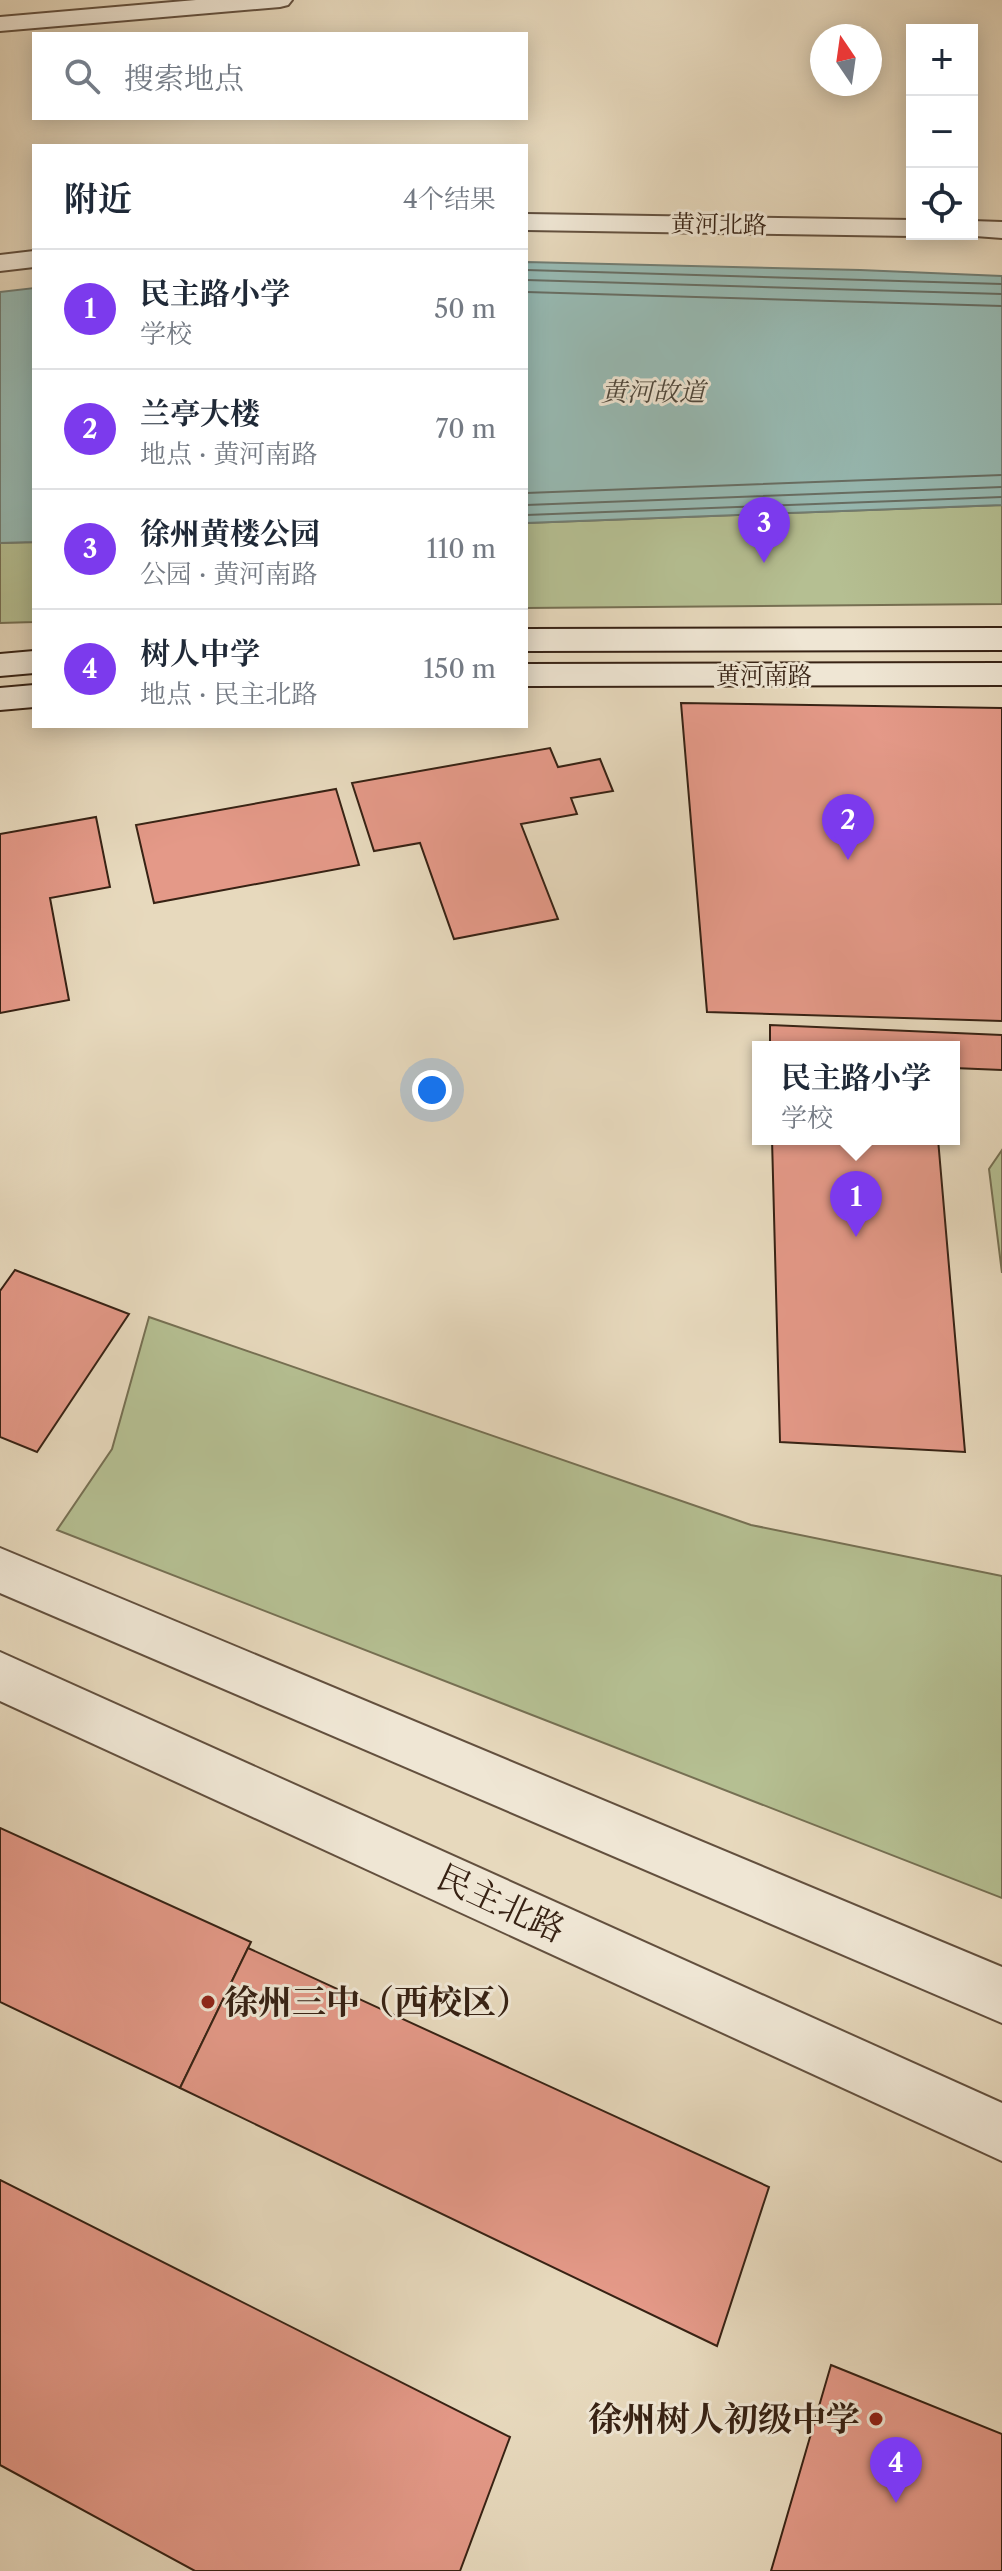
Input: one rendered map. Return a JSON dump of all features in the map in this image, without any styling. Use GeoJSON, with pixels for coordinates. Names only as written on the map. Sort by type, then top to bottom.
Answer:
{"type":"FeatureCollection","features":[{"type":"Feature","properties":{"kind":"street"},"geometry":{"type":"LineString","coordinates":[[0,24],[280,0]]}},
{"type":"Feature","properties":{"kind":"street","name":"黄河北路"},"geometry":{"type":"LineString","coordinates":[[528,222],[906,228]]}},
{"type":"Feature","properties":{"kind":"street"},"geometry":{"type":"LineString","coordinates":[[978,229],[1002,230]]}},
{"type":"Feature","properties":{"kind":"street"},"geometry":{"type":"LineString","coordinates":[[0,263],[32,259]]}},
{"type":"Feature","properties":{"kind":"street","name":"黄河南路"},"geometry":{"type":"LineString","coordinates":[[528,640],[1002,639]]}},
{"type":"Feature","properties":{"kind":"street"},"geometry":{"type":"LineString","coordinates":[[0,665],[32,662]]}},
{"type":"Feature","properties":{"kind":"street","name":"黄河南路"},"geometry":{"type":"LineString","coordinates":[[528,675],[1002,674]]}},
{"type":"Feature","properties":{"kind":"street"},"geometry":{"type":"LineString","coordinates":[[0,699],[32,696]]}},
{"type":"Feature","properties":{"kind":"street"},"geometry":{"type":"LineString","coordinates":[[0,1570],[1002,1995]]}},
{"type":"Feature","properties":{"kind":"street","name":"民主北路"},"geometry":{"type":"LineString","coordinates":[[0,1676],[1002,2132]]}},
{"type":"Feature","properties":{"kind":"green space"},"geometry":{"type":"Polygon","coordinates":[[[1002,505],[1002,604],[528,608],[528,523],[1002,505]]]}},
{"type":"Feature","properties":{"kind":"green space"},"geometry":{"type":"Polygon","coordinates":[[[32,542],[32,622],[0,623],[0,543],[32,542]]]}},
{"type":"Feature","properties":{"kind":"green space"},"geometry":{"type":"Polygon","coordinates":[[[1002,1150],[1002,1273],[989,1169],[1002,1150]]]}},
{"type":"Feature","properties":{"kind":"green space"},"geometry":{"type":"Polygon","coordinates":[[[149,1317],[751,1525],[1002,1576],[1002,1898],[57,1530],[112,1449],[149,1317]]]}},
{"type":"Feature","properties":{"kind":"water","name":"黄河故道"},"geometry":{"type":"Polygon","coordinates":[[[528,262],[1002,276],[1002,505],[528,523],[528,262]]]}},
{"type":"Feature","properties":{"kind":"water"},"geometry":{"type":"Polygon","coordinates":[[[32,288],[32,542],[0,543],[0,292],[32,288]]]}},
{"type":"Feature","properties":{"kind":"building"},"geometry":{"type":"Polygon","coordinates":[[[681,703],[1002,708],[1002,1021],[707,1012],[681,703]]]}},
{"type":"Feature","properties":{"kind":"building"},"geometry":{"type":"Polygon","coordinates":[[[550,748],[558,767],[600,759],[613,791],[571,798],[577,814],[521,824],[558,919],[454,939],[420,843],[374,851],[352,783],[550,748]]]}},
{"type":"Feature","properties":{"kind":"building"},"geometry":{"type":"Polygon","coordinates":[[[336,789],[359,865],[154,903],[136,825],[336,789]]]}},
{"type":"Feature","properties":{"kind":"building"},"geometry":{"type":"Polygon","coordinates":[[[96,817],[110,887],[50,898],[69,1000],[0,1013],[0,834],[96,817]]]}},
{"type":"Feature","properties":{"kind":"building"},"geometry":{"type":"Polygon","coordinates":[[[770,1025],[1002,1035],[1002,1070],[960,1068],[960,1041],[770,1041],[770,1025]]]}},
{"type":"Feature","properties":{"kind":"building"},"geometry":{"type":"Polygon","coordinates":[[[772,1145],[939,1145],[965,1452],[780,1442],[772,1145]]]}},
{"type":"Feature","properties":{"kind":"building"},"geometry":{"type":"Polygon","coordinates":[[[15,1270],[129,1314],[37,1452],[0,1437],[0,1291],[15,1270]]]}},
{"type":"Feature","properties":{"kind":"building"},"geometry":{"type":"Polygon","coordinates":[[[0,1828],[251,1942],[180,2088],[0,2002],[0,1828]]]}},
{"type":"Feature","properties":{"kind":"building"},"geometry":{"type":"Polygon","coordinates":[[[248,1948],[769,2187],[717,2346],[180,2088],[248,1948]]]}},
{"type":"Feature","properties":{"kind":"building"},"geometry":{"type":"Polygon","coordinates":[[[0,2180],[510,2437],[460,2571],[195,2571],[0,2465],[0,2180]]]}},
{"type":"Feature","properties":{"kind":"building"},"geometry":{"type":"Polygon","coordinates":[[[831,2365],[1002,2434],[1002,2571],[771,2571],[831,2365]]]}},
{"type":"Feature","properties":{"kind":"place","name":"徐州黄楼公园"},"geometry":{"type":"Point","coordinates":[764,563]}},
{"type":"Feature","properties":{"kind":"place","name":"兰亭大楼"},"geometry":{"type":"Point","coordinates":[848,860]}},
{"type":"Feature","properties":{"kind":"place","name":"民主路小学"},"geometry":{"type":"Point","coordinates":[856,1237]}},
{"type":"Feature","properties":{"kind":"place","name":"徐州三中（西校区）"},"geometry":{"type":"Point","coordinates":[208,2002]}},
{"type":"Feature","properties":{"kind":"place","name":"徐州树人初级中学"},"geometry":{"type":"Point","coordinates":[876,2419]}},
{"type":"Feature","properties":{"kind":"place","name":"树人中学"},"geometry":{"type":"Point","coordinates":[896,2503]}}]}
